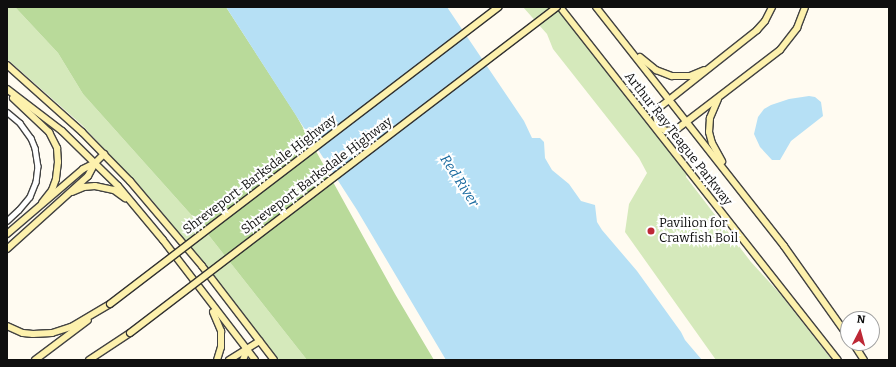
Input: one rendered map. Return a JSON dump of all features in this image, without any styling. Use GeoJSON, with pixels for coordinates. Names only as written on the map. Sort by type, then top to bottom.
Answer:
{"type":"FeatureCollection","features":[{"type":"Feature","properties":{"kind":"main road","name":"Shreveport-Barksdale Highway"},"geometry":{"type":"LineString","coordinates":[[35,360],[499,7]]}},
{"type":"Feature","properties":{"kind":"main road","name":"Arthur Ray Teague Parkway"},"geometry":{"type":"LineString","coordinates":[[559,7],[838,360]]}},
{"type":"Feature","properties":{"kind":"main road","name":"Shreveport Barksdale Highway"},"geometry":{"type":"LineString","coordinates":[[89,360],[130,333],[559,7]]}},
{"type":"Feature","properties":{"kind":"main road","name":"Arthur Ray Teague Parkway"},"geometry":{"type":"LineString","coordinates":[[596,7],[737,184],[784,246],[840,325]]}},
{"type":"Feature","properties":{"kind":"main road"},"geometry":{"type":"LineString","coordinates":[[664,138],[656,119],[657,111],[758,30],[766,21],[772,7]]}},
{"type":"Feature","properties":{"kind":"main road"},"geometry":{"type":"LineString","coordinates":[[647,117],[666,131],[672,131],[687,122],[787,43],[797,28],[805,7]]}},
{"type":"Feature","properties":{"kind":"main road"},"geometry":{"type":"LineString","coordinates":[[630,49],[656,70],[672,76],[694,75],[717,62]]}},
{"type":"Feature","properties":{"kind":"main road"},"geometry":{"type":"LineString","coordinates":[[7,65],[60,111],[104,154],[173,231],[274,360]]}},
{"type":"Feature","properties":{"kind":"main road"},"geometry":{"type":"LineString","coordinates":[[7,89],[62,131],[136,206],[255,360]]}},
{"type":"Feature","properties":{"kind":"main road"},"geometry":{"type":"LineString","coordinates":[[7,93],[46,128],[56,145],[58,162],[56,180],[52,190],[42,203]]}},
{"type":"Feature","properties":{"kind":"main road"},"geometry":{"type":"LineString","coordinates":[[721,95],[711,114],[709,132],[715,148],[737,184]]}},
{"type":"Feature","properties":{"kind":"main road"},"geometry":{"type":"LineString","coordinates":[[7,249],[88,176],[95,163],[104,154]]}},
{"type":"Feature","properties":{"kind":"main road"},"geometry":{"type":"LineString","coordinates":[[7,234],[83,169],[95,163]]}},
{"type":"Feature","properties":{"kind":"main road"},"geometry":{"type":"LineString","coordinates":[[69,194],[84,187],[104,187],[119,193],[136,206]]}},
{"type":"Feature","properties":{"kind":"main road"},"geometry":{"type":"LineString","coordinates":[[202,293],[217,318],[221,331],[221,347],[217,360]]}},
{"type":"Feature","properties":{"kind":"main road"},"geometry":{"type":"LineString","coordinates":[[7,326],[18,331],[33,334],[52,333],[71,326],[110,304]]}},
{"type":"Feature","properties":{"kind":"main road"},"geometry":{"type":"LineString","coordinates":[[97,360],[130,333]]}},
{"type":"Feature","properties":{"kind":"main road"},"geometry":{"type":"LineString","coordinates":[[229,360],[259,341]]}},
{"type":"Feature","properties":{"kind":"main road"},"geometry":{"type":"LineString","coordinates":[[243,360],[247,350]]}},
{"type":"Feature","properties":{"kind":"main road"},"geometry":{"type":"LineString","coordinates":[[858,351],[864,360]]}},
{"type":"Feature","properties":{"kind":"street"},"geometry":{"type":"LineString","coordinates":[[7,112],[20,123],[31,138],[35,148],[38,166],[36,182],[30,197],[19,210],[7,220]]}},
{"type":"Feature","properties":{"kind":"green space"},"geometry":{"type":"Polygon","coordinates":[[[7,7],[15,7],[58,53],[83,94],[203,228],[307,360],[277,360],[215,278],[152,200],[82,125],[7,59],[7,7]]]}},
{"type":"Feature","properties":{"kind":"green space"},"geometry":{"type":"Polygon","coordinates":[[[15,7],[226,7],[296,115],[395,294],[434,360],[307,360],[203,228],[83,94],[58,53],[15,7]]]}},
{"type":"Feature","properties":{"kind":"green space"},"geometry":{"type":"Polygon","coordinates":[[[523,7],[556,7],[687,174],[686,177],[751,262],[781,295],[832,360],[716,360],[625,232],[629,204],[647,173],[639,158],[553,49],[547,34],[523,7]]]}},
{"type":"Feature","properties":{"kind":"water","name":"Red River"},"geometry":{"type":"Polygon","coordinates":[[[226,7],[447,7],[524,121],[532,138],[540,138],[544,142],[545,158],[552,170],[569,184],[581,201],[595,205],[597,222],[602,230],[637,271],[681,332],[685,340],[702,360],[446,360],[357,210],[226,7]]]}},
{"type":"Feature","properties":{"kind":"water"},"geometry":{"type":"Polygon","coordinates":[[[809,96],[815,97],[821,102],[823,116],[791,141],[780,160],[772,160],[760,147],[754,134],[758,117],[764,109],[771,105],[789,99],[809,96]]]}},
{"type":"Feature","properties":{"kind":"place","name":"Pavilion for Crawfish Boil"},"geometry":{"type":"Point","coordinates":[651,231]}}]}
